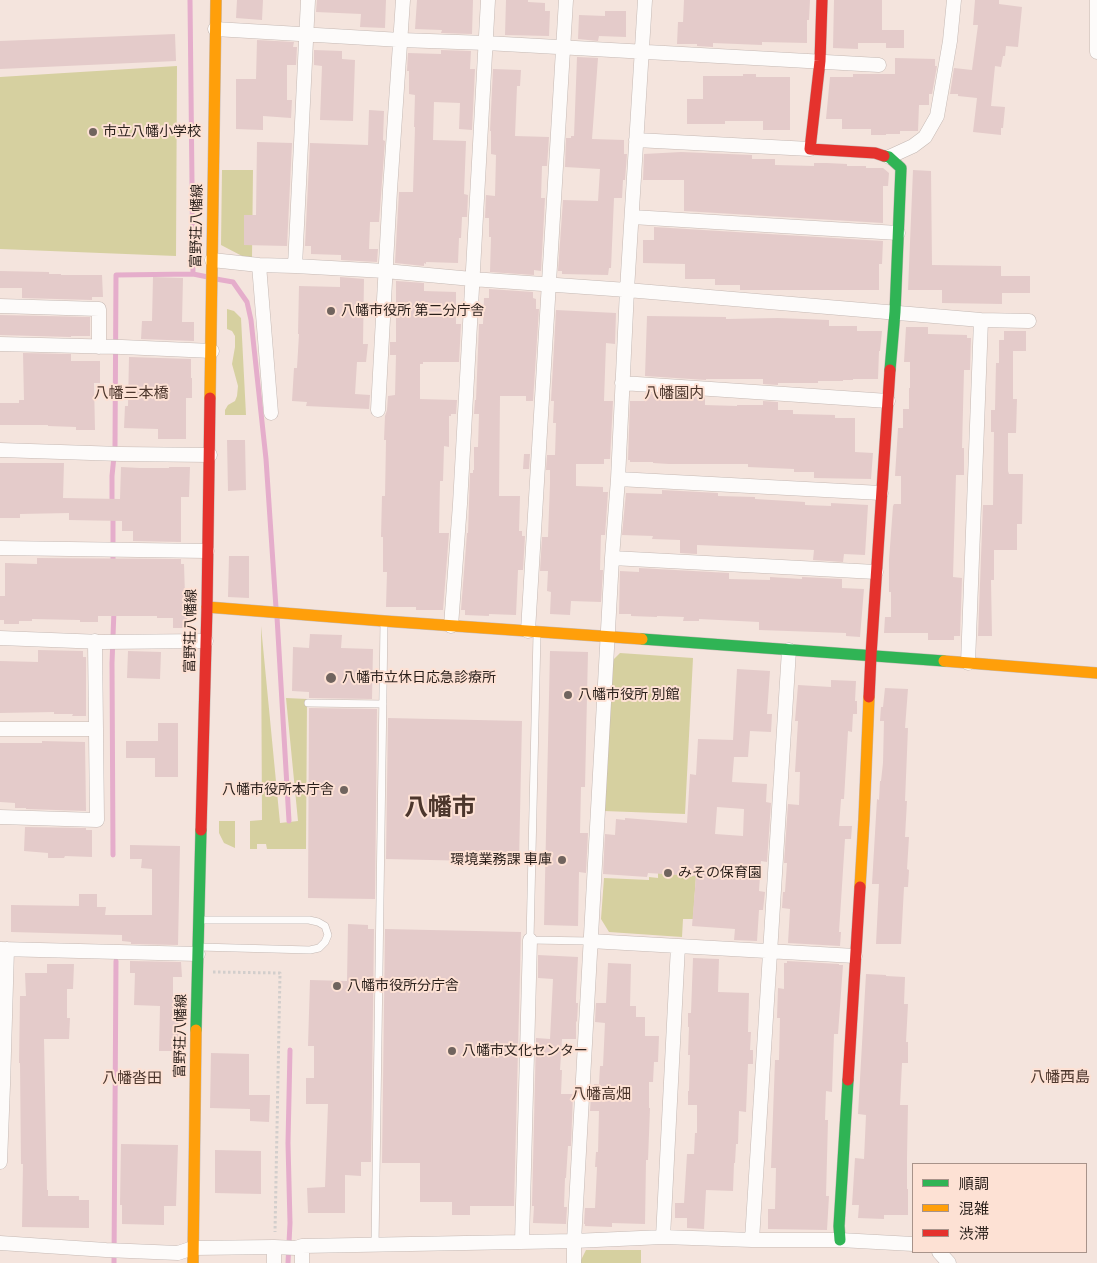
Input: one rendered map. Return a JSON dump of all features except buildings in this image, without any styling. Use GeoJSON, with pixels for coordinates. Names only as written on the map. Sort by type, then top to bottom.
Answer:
{"type":"FeatureCollection","features":[{"type":"Feature","properties":{"kind":"street","name":"富野荘八幡線"},"geometry":{"type":"LineString","coordinates":[[193,1263],[197,971],[212,350],[216,0]]}},
{"type":"Feature","properties":{"kind":"street"},"geometry":{"type":"LineString","coordinates":[[295,266],[308,0]]}},
{"type":"Feature","properties":{"kind":"street"},"geometry":{"type":"LineString","coordinates":[[378,410],[403,0]]}},
{"type":"Feature","properties":{"kind":"street"},"geometry":{"type":"LineString","coordinates":[[451,626],[488,0]]}},
{"type":"Feature","properties":{"kind":"street"},"geometry":{"type":"LineString","coordinates":[[533,631],[566,0]]}},
{"type":"Feature","properties":{"kind":"street"},"geometry":{"type":"LineString","coordinates":[[574,1263],[590,941],[645,0]]}},
{"type":"Feature","properties":{"kind":"street"},"geometry":{"type":"LineString","coordinates":[[810,149],[820,61],[822,0]]}},
{"type":"Feature","properties":{"kind":"street"},"geometry":{"type":"LineString","coordinates":[[889,157],[913,146],[925,137],[937,116],[950,41],[954,0]]}},
{"type":"Feature","properties":{"kind":"street"},"geometry":{"type":"LineString","coordinates":[[1097,0],[1097,52]]}},
{"type":"Feature","properties":{"kind":"street"},"geometry":{"type":"LineString","coordinates":[[215,29],[879,65]]}},
{"type":"Feature","properties":{"kind":"street"},"geometry":{"type":"LineString","coordinates":[[636,140],[875,152],[889,157],[901,168],[895,312],[871,655],[864,819],[839,1226],[840,1240]]}},
{"type":"Feature","properties":{"kind":"street"},"geometry":{"type":"LineString","coordinates":[[632,217],[898,233]]}},
{"type":"Feature","properties":{"kind":"street"},"geometry":{"type":"LineString","coordinates":[[212,260],[259,266],[385,271],[981,320],[1029,321]]}},
{"type":"Feature","properties":{"kind":"street"},"geometry":{"type":"LineString","coordinates":[[259,266],[271,413]]}},
{"type":"Feature","properties":{"kind":"street"},"geometry":{"type":"LineString","coordinates":[[0,306],[99,308],[102,347]]}},
{"type":"Feature","properties":{"kind":"street"},"geometry":{"type":"LineString","coordinates":[[968,663],[981,320]]}},
{"type":"Feature","properties":{"kind":"street"},"geometry":{"type":"LineString","coordinates":[[0,344],[212,350]]}},
{"type":"Feature","properties":{"kind":"street"},"geometry":{"type":"LineString","coordinates":[[622,383],[888,402]]}},
{"type":"Feature","properties":{"kind":"street"},"geometry":{"type":"LineString","coordinates":[[0,450],[101,454],[210,455]]}},
{"type":"Feature","properties":{"kind":"street"},"geometry":{"type":"LineString","coordinates":[[618,479],[881,493]]}},
{"type":"Feature","properties":{"kind":"street"},"geometry":{"type":"LineString","coordinates":[[0,548],[207,551]]}},
{"type":"Feature","properties":{"kind":"street"},"geometry":{"type":"LineString","coordinates":[[612,558],[876,572]]}},
{"type":"Feature","properties":{"kind":"street"},"geometry":{"type":"LineString","coordinates":[[207,607],[384,622],[608,636],[1097,673]]}},
{"type":"Feature","properties":{"kind":"street"},"geometry":{"type":"LineString","coordinates":[[0,638],[99,642],[206,641]]}},
{"type":"Feature","properties":{"kind":"street"},"geometry":{"type":"LineString","coordinates":[[0,817],[97,820],[96,729],[99,642]]}},
{"type":"Feature","properties":{"kind":"street"},"geometry":{"type":"LineString","coordinates":[[752,1240],[789,650]]}},
{"type":"Feature","properties":{"kind":"street"},"geometry":{"type":"LineString","coordinates":[[0,729],[96,729]]}},
{"type":"Feature","properties":{"kind":"street"},"geometry":{"type":"LineString","coordinates":[[522,1242],[530,940]]}},
{"type":"Feature","properties":{"kind":"street"},"geometry":{"type":"LineString","coordinates":[[590,941],[855,956]]}},
{"type":"Feature","properties":{"kind":"street"},"geometry":{"type":"LineString","coordinates":[[663,1237],[678,946]]}},
{"type":"Feature","properties":{"kind":"street"},"geometry":{"type":"LineString","coordinates":[[0,1162],[3,949],[198,951]]}},
{"type":"Feature","properties":{"kind":"street"},"geometry":{"type":"LineString","coordinates":[[0,1243],[178,1253],[193,1248],[574,1241],[663,1237],[840,1240],[912,1244]]}},
{"type":"Feature","properties":{"kind":"street"},"geometry":{"type":"LineString","coordinates":[[274,1263],[277,1247]]}},
{"type":"Feature","properties":{"kind":"street"},"geometry":{"type":"LineString","coordinates":[[299,1247],[302,1263]]}},
{"type":"Feature","properties":{"kind":"street"},"geometry":{"type":"LineString","coordinates":[[940,1253],[949,1263]]}},
{"type":"Feature","properties":{"kind":"lane"},"geometry":{"type":"LineString","coordinates":[[375,1245],[384,622]]}},
{"type":"Feature","properties":{"kind":"lane"},"geometry":{"type":"LineString","coordinates":[[533,631],[530,940],[590,941]]}},
{"type":"Feature","properties":{"kind":"lane"},"geometry":{"type":"LineString","coordinates":[[308,703],[383,704]]}},
{"type":"Feature","properties":{"kind":"lane"},"geometry":{"type":"LineString","coordinates":[[198,951],[310,950],[319,948],[325,942],[328,935],[325,926],[309,920],[199,920]]}},
{"type":"Feature","properties":{"kind":"path"},"geometry":{"type":"LineString","coordinates":[[197,971],[280,973],[277,1247]]}},
{"type":"Feature","properties":{"kind":"shaded area","name":"市立八幡小学校"},"geometry":{"type":"Polygon","coordinates":[[[177,66],[176,256],[0,249],[0,77],[177,66]]]}},
{"type":"Feature","properties":{"kind":"shaded area"},"geometry":{"type":"Polygon","coordinates":[[[222,170],[253,170],[252,257],[244,257],[221,245],[222,170]]]}},
{"type":"Feature","properties":{"kind":"shaded area"},"geometry":{"type":"Polygon","coordinates":[[[227,309],[234,311],[241,318],[246,415],[225,415],[228,405],[235,401],[238,386],[232,364],[235,336],[232,331],[227,329],[227,309]]]}},
{"type":"Feature","properties":{"kind":"shaded area"},"geometry":{"type":"Polygon","coordinates":[[[261,626],[280,823],[298,821],[286,698],[307,699],[306,849],[267,849],[266,844],[257,844],[257,849],[250,849],[250,821],[262,820],[261,626]]]}},
{"type":"Feature","properties":{"kind":"shaded area"},"geometry":{"type":"Polygon","coordinates":[[[620,653],[693,658],[685,814],[604,811],[612,661],[620,653]]]}},
{"type":"Feature","properties":{"kind":"shaded area"},"geometry":{"type":"Polygon","coordinates":[[[219,821],[235,821],[235,848],[224,843],[219,833],[219,821]]]}},
{"type":"Feature","properties":{"kind":"shaded area"},"geometry":{"type":"Polygon","coordinates":[[[658,873],[696,876],[693,919],[683,919],[682,937],[609,932],[601,919],[604,878],[649,880],[649,877],[658,878],[658,873]]]}},
{"type":"Feature","properties":{"kind":"shaded area"},"geometry":{"type":"Polygon","coordinates":[[[586,1250],[641,1250],[641,1263],[581,1263],[586,1250]]]}},
{"type":"Feature","properties":{"kind":"waterway"},"geometry":{"type":"LineString","coordinates":[[190,0],[193,274]]}},
{"type":"Feature","properties":{"kind":"waterway"},"geometry":{"type":"LineString","coordinates":[[112,504],[115,446],[116,275],[193,274],[208,277]]}},
{"type":"Feature","properties":{"kind":"waterway"},"geometry":{"type":"LineString","coordinates":[[216,279],[233,282],[247,302],[251,320],[266,459],[276,608]]}},
{"type":"Feature","properties":{"kind":"waterway"},"geometry":{"type":"LineString","coordinates":[[113,515],[113,564]]}},
{"type":"Feature","properties":{"kind":"waterway"},"geometry":{"type":"LineString","coordinates":[[113,855],[112,663],[114,610]]}},
{"type":"Feature","properties":{"kind":"waterway"},"geometry":{"type":"LineString","coordinates":[[277,617],[289,821]]}},
{"type":"Feature","properties":{"kind":"waterway"},"geometry":{"type":"LineString","coordinates":[[114,1263],[116,961]]}},
{"type":"Feature","properties":{"kind":"waterway"},"geometry":{"type":"LineString","coordinates":[[288,1263],[290,1223],[288,1143],[290,1050]]}},
{"type":"Feature","properties":{"kind":"traffic: fast"},"geometry":{"type":"LineString","coordinates":[[884,156],[889,157],[901,168],[895,312],[890,370]]}},
{"type":"Feature","properties":{"kind":"traffic: fast"},"geometry":{"type":"LineString","coordinates":[[642,639],[944,661]]}},
{"type":"Feature","properties":{"kind":"traffic: fast"},"geometry":{"type":"LineString","coordinates":[[196,1030],[201,830]]}},
{"type":"Feature","properties":{"kind":"traffic: fast"},"geometry":{"type":"LineString","coordinates":[[840,1240],[839,1226],[848,1080]]}},
{"type":"Feature","properties":{"kind":"traffic: slow"},"geometry":{"type":"LineString","coordinates":[[210,398],[216,0]]}},
{"type":"Feature","properties":{"kind":"traffic: slow"},"geometry":{"type":"LineString","coordinates":[[207,607],[642,639]]}},
{"type":"Feature","properties":{"kind":"traffic: slow"},"geometry":{"type":"LineString","coordinates":[[944,661],[1097,673]]}},
{"type":"Feature","properties":{"kind":"traffic: slow"},"geometry":{"type":"LineString","coordinates":[[860,887],[869,697]]}},
{"type":"Feature","properties":{"kind":"traffic: slow"},"geometry":{"type":"LineString","coordinates":[[193,1263],[196,1030]]}},
{"type":"Feature","properties":{"kind":"traffic: jam"},"geometry":{"type":"LineString","coordinates":[[822,0],[820,61],[810,149],[875,153],[884,156]]}},
{"type":"Feature","properties":{"kind":"traffic: jam"},"geometry":{"type":"LineString","coordinates":[[869,697],[890,370]]}},
{"type":"Feature","properties":{"kind":"traffic: jam"},"geometry":{"type":"LineString","coordinates":[[201,830],[210,398]]}},
{"type":"Feature","properties":{"kind":"traffic: jam"},"geometry":{"type":"LineString","coordinates":[[848,1080],[860,887]]}},
{"type":"Feature","properties":{"kind":"place","name":"市立八幡小学校"},"geometry":{"type":"Point","coordinates":[93,132]}},
{"type":"Feature","properties":{"kind":"place","name":"八幡市役所 第二分庁舎"},"geometry":{"type":"Point","coordinates":[331,311]}},
{"type":"Feature","properties":{"kind":"place","name":"八幡市立休日応急診療所"},"geometry":{"type":"Point","coordinates":[331,678]}},
{"type":"Feature","properties":{"kind":"place","name":"八幡市役所 別館"},"geometry":{"type":"Point","coordinates":[568,695]}},
{"type":"Feature","properties":{"kind":"place","name":"八幡市役所本庁舎"},"geometry":{"type":"Point","coordinates":[344,790]}},
{"type":"Feature","properties":{"kind":"place","name":"環境業務課 車庫"},"geometry":{"type":"Point","coordinates":[562,860]}},
{"type":"Feature","properties":{"kind":"place","name":"みその保育園"},"geometry":{"type":"Point","coordinates":[668,873]}},
{"type":"Feature","properties":{"kind":"place","name":"八幡市役所分庁舎"},"geometry":{"type":"Point","coordinates":[337,986]}},
{"type":"Feature","properties":{"kind":"place","name":"八幡市文化センター"},"geometry":{"type":"Point","coordinates":[452,1051]}},
{"type":"Feature","properties":{"kind":"district","name":"八幡三本橋"},"geometry":{"type":"Point","coordinates":[131,394]}},
{"type":"Feature","properties":{"kind":"district","name":"八幡園内"},"geometry":{"type":"Point","coordinates":[674,394]}},
{"type":"Feature","properties":{"kind":"district","name":"八幡市"},"geometry":{"type":"Point","coordinates":[440,808]}},
{"type":"Feature","properties":{"kind":"district","name":"八幡西島"},"geometry":{"type":"Point","coordinates":[1060,1078]}},
{"type":"Feature","properties":{"kind":"district","name":"八幡沓田"},"geometry":{"type":"Point","coordinates":[132,1079]}},
{"type":"Feature","properties":{"kind":"district","name":"八幡高畑"},"geometry":{"type":"Point","coordinates":[601,1095]}}]}
